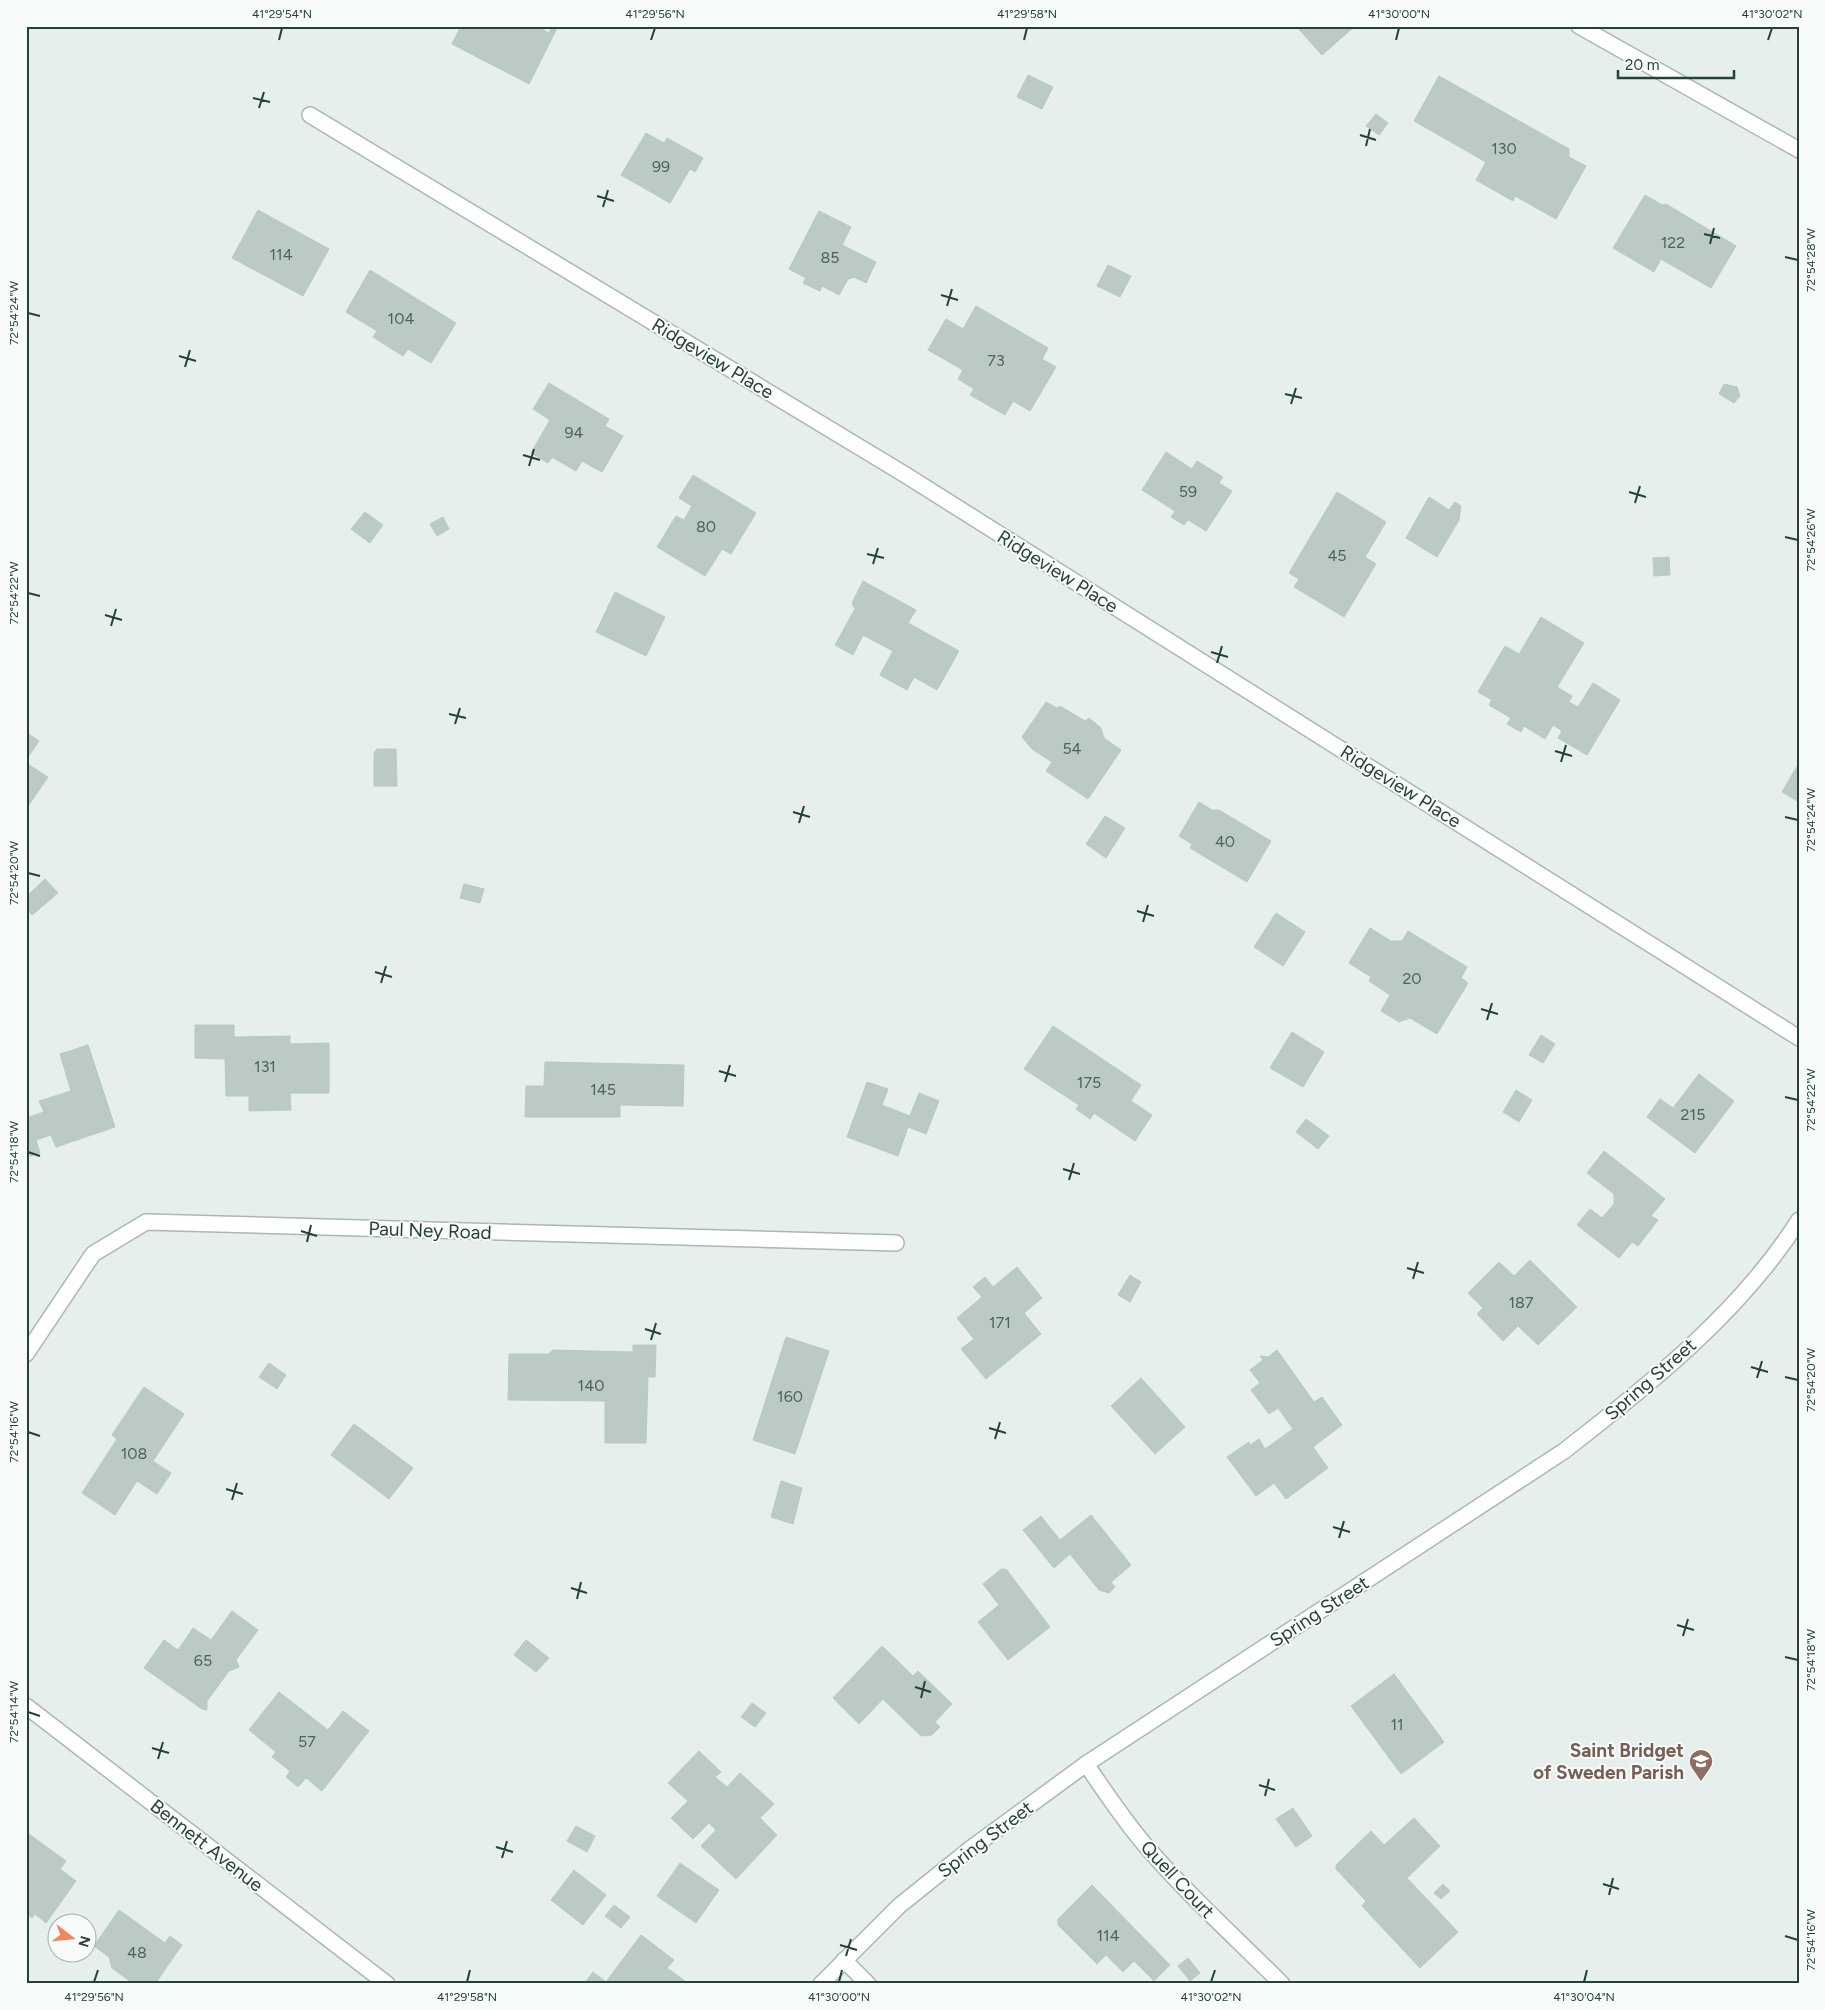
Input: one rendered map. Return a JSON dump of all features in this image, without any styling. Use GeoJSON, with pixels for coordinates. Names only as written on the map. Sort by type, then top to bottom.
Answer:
{"type":"FeatureCollection","features":[{"type":"Feature","properties":{"kind":"street"},"geometry":{"type":"LineString","coordinates":[[1579,26],[1799,150]]}},
{"type":"Feature","properties":{"kind":"street","name":"Ridgeview Place"},"geometry":{"type":"LineString","coordinates":[[310,115],[904,474],[1799,1038]]}},
{"type":"Feature","properties":{"kind":"street","name":"Spring Street"},"geometry":{"type":"LineString","coordinates":[[821,1984],[899,1906],[970,1849],[1086,1764],[1564,1451],[1620,1407],[1680,1355],[1748,1288],[1799,1220]]}},
{"type":"Feature","properties":{"kind":"street","name":"Paul Ney Road"},"geometry":{"type":"LineString","coordinates":[[26,1354],[93,1254],[146,1222],[896,1243]]}},
{"type":"Feature","properties":{"kind":"street","name":"Bennett Avenue"},"geometry":{"type":"LineString","coordinates":[[26,1706],[387,1984]]}},
{"type":"Feature","properties":{"kind":"street","name":"Quell Court"},"geometry":{"type":"LineString","coordinates":[[1086,1764],[1118,1811],[1146,1845],[1194,1897],[1282,1984]]}},
{"type":"Feature","properties":{"kind":"street"},"geometry":{"type":"LineString","coordinates":[[844,1960],[868,1984]]}},
{"type":"Feature","properties":{"kind":"building"},"geometry":{"type":"Polygon","coordinates":[[[461,26],[536,26],[549,33],[552,26],[558,26],[529,84],[452,44],[461,26]]]}},
{"type":"Feature","properties":{"kind":"building"},"geometry":{"type":"Polygon","coordinates":[[[1296,26],[1355,26],[1322,55],[1296,26]]]}},
{"type":"Feature","properties":{"kind":"building"},"geometry":{"type":"Polygon","coordinates":[[[1028,75],[1053,87],[1042,109],[1017,97],[1028,75]]]}},
{"type":"Feature","properties":{"kind":"building"},"geometry":{"type":"Polygon","coordinates":[[[1439,76],[1569,149],[1569,157],[1586,166],[1556,219],[1515,196],[1513,201],[1476,180],[1486,162],[1414,121],[1439,76]]]}},
{"type":"Feature","properties":{"kind":"building"},"geometry":{"type":"Polygon","coordinates":[[[1376,114],[1388,123],[1379,135],[1366,126],[1376,114]]]}},
{"type":"Feature","properties":{"kind":"building"},"geometry":{"type":"Polygon","coordinates":[[[646,133],[664,143],[667,138],[703,158],[695,172],[690,169],[670,203],[621,175],[646,133]]]}},
{"type":"Feature","properties":{"kind":"building"},"geometry":{"type":"Polygon","coordinates":[[[1645,195],[1662,205],[1666,204],[1736,246],[1711,288],[1661,259],[1654,272],[1613,248],[1645,195]]]}},
{"type":"Feature","properties":{"kind":"building"},"geometry":{"type":"Polygon","coordinates":[[[258,210],[329,249],[303,296],[232,258],[258,210]]]}},
{"type":"Feature","properties":{"kind":"building"},"geometry":{"type":"Polygon","coordinates":[[[819,211],[851,227],[842,245],[876,262],[866,283],[854,277],[848,279],[839,295],[822,286],[820,291],[803,283],[806,278],[789,269],[819,211]]]}},
{"type":"Feature","properties":{"kind":"building"},"geometry":{"type":"Polygon","coordinates":[[[1108,265],[1131,276],[1120,297],[1097,286],[1108,265]]]}},
{"type":"Feature","properties":{"kind":"building"},"geometry":{"type":"Polygon","coordinates":[[[370,270],[456,323],[431,363],[408,349],[403,356],[373,337],[377,331],[346,312],[370,270]]]}},
{"type":"Feature","properties":{"kind":"building"},"geometry":{"type":"Polygon","coordinates":[[[976,306],[1048,348],[1042,359],[1056,367],[1030,411],[1013,401],[1005,415],[970,395],[974,389],[958,379],[963,370],[928,350],[946,319],[963,329],[976,306]]]}},
{"type":"Feature","properties":{"kind":"building"},"geometry":{"type":"Polygon","coordinates":[[[549,383],[609,419],[605,426],[623,436],[602,472],[582,461],[576,471],[552,457],[548,463],[531,453],[550,420],[533,409],[549,383]]]}},
{"type":"Feature","properties":{"kind":"building"},"geometry":{"type":"Polygon","coordinates":[[[1724,384],[1737,387],[1740,396],[1734,403],[1719,394],[1724,384]]]}},
{"type":"Feature","properties":{"kind":"building"},"geometry":{"type":"Polygon","coordinates":[[[1166,452],[1192,469],[1197,461],[1223,477],[1219,483],[1232,491],[1206,531],[1188,520],[1184,525],[1171,517],[1175,511],[1142,490],[1166,452]]]}},
{"type":"Feature","properties":{"kind":"building"},"geometry":{"type":"Polygon","coordinates":[[[693,475],[756,513],[731,554],[722,549],[705,576],[657,547],[676,516],[684,520],[692,506],[679,498],[693,475]]]}},
{"type":"Feature","properties":{"kind":"building"},"geometry":{"type":"Polygon","coordinates":[[[1337,492],[1386,522],[1365,557],[1376,564],[1344,617],[1294,587],[1299,579],[1289,573],[1337,492]]]}},
{"type":"Feature","properties":{"kind":"building"},"geometry":{"type":"Polygon","coordinates":[[[1429,497],[1449,510],[1455,502],[1461,506],[1459,520],[1437,557],[1406,538],[1429,497]]]}},
{"type":"Feature","properties":{"kind":"building"},"geometry":{"type":"Polygon","coordinates":[[[365,512],[383,525],[370,543],[351,529],[365,512]]]}},
{"type":"Feature","properties":{"kind":"building"},"geometry":{"type":"Polygon","coordinates":[[[443,517],[449,529],[437,536],[430,524],[443,517]]]}},
{"type":"Feature","properties":{"kind":"building"},"geometry":{"type":"Polygon","coordinates":[[[1669,557],[1670,575],[1654,576],[1653,558],[1669,557]]]}},
{"type":"Feature","properties":{"kind":"building"},"geometry":{"type":"Polygon","coordinates":[[[863,581],[916,610],[908,623],[959,651],[937,690],[914,677],[907,690],[880,675],[893,651],[863,635],[853,655],[835,645],[855,609],[852,603],[863,581]]]}},
{"type":"Feature","properties":{"kind":"building"},"geometry":{"type":"Polygon","coordinates":[[[615,592],[665,617],[646,656],[596,632],[615,592]]]}},
{"type":"Feature","properties":{"kind":"building"},"geometry":{"type":"Polygon","coordinates":[[[1541,617],[1584,643],[1557,687],[1572,696],[1569,702],[1578,707],[1593,683],[1620,700],[1587,755],[1558,738],[1562,731],[1553,725],[1545,739],[1524,726],[1521,732],[1507,724],[1511,718],[1489,705],[1492,700],[1478,692],[1505,646],[1519,654],[1541,617]]]}},
{"type":"Feature","properties":{"kind":"building"},"geometry":{"type":"Polygon","coordinates":[[[1046,702],[1057,708],[1060,706],[1085,721],[1089,718],[1101,728],[1104,738],[1121,750],[1088,799],[1046,771],[1052,762],[1032,749],[1022,737],[1046,702]]]}},
{"type":"Feature","properties":{"kind":"building"},"geometry":{"type":"Polygon","coordinates":[[[26,732],[39,741],[26,760],[26,732]]]}},
{"type":"Feature","properties":{"kind":"building"},"geometry":{"type":"Polygon","coordinates":[[[377,749],[396,749],[397,786],[374,786],[374,753],[377,749]]]}},
{"type":"Feature","properties":{"kind":"building"},"geometry":{"type":"Polygon","coordinates":[[[26,763],[48,777],[26,809],[26,763]]]}},
{"type":"Feature","properties":{"kind":"building"},"geometry":{"type":"Polygon","coordinates":[[[1799,763],[1799,802],[1782,792],[1799,763]]]}},
{"type":"Feature","properties":{"kind":"building"},"geometry":{"type":"Polygon","coordinates":[[[1199,802],[1212,810],[1219,810],[1271,841],[1247,882],[1190,848],[1192,844],[1179,836],[1199,802]]]}},
{"type":"Feature","properties":{"kind":"building"},"geometry":{"type":"Polygon","coordinates":[[[1105,816],[1125,828],[1106,858],[1086,844],[1105,816]]]}},
{"type":"Feature","properties":{"kind":"building"},"geometry":{"type":"Polygon","coordinates":[[[45,879],[58,893],[32,915],[26,908],[26,897],[45,879]]]}},
{"type":"Feature","properties":{"kind":"building"},"geometry":{"type":"Polygon","coordinates":[[[464,884],[484,889],[480,903],[460,898],[464,884]]]}},
{"type":"Feature","properties":{"kind":"building"},"geometry":{"type":"Polygon","coordinates":[[[1276,913],[1305,932],[1283,966],[1254,947],[1276,913]]]}},
{"type":"Feature","properties":{"kind":"building"},"geometry":{"type":"Polygon","coordinates":[[[1370,928],[1391,941],[1402,941],[1408,931],[1467,967],[1461,978],[1468,983],[1437,1034],[1410,1018],[1399,1022],[1381,1011],[1390,995],[1369,981],[1371,977],[1349,963],[1370,928]]]}},
{"type":"Feature","properties":{"kind":"building"},"geometry":{"type":"Polygon","coordinates":[[[195,1025],[234,1025],[234,1037],[290,1036],[290,1044],[329,1043],[329,1093],[290,1093],[291,1110],[249,1111],[249,1096],[226,1096],[225,1059],[195,1058],[195,1025]]]}},
{"type":"Feature","properties":{"kind":"building"},"geometry":{"type":"Polygon","coordinates":[[[1053,1026],[1141,1085],[1131,1101],[1152,1115],[1135,1141],[1094,1113],[1090,1119],[1076,1109],[1079,1105],[1024,1069],[1053,1026]]]}},
{"type":"Feature","properties":{"kind":"building"},"geometry":{"type":"Polygon","coordinates":[[[1292,1032],[1324,1052],[1303,1087],[1270,1068],[1292,1032]]]}},
{"type":"Feature","properties":{"kind":"building"},"geometry":{"type":"Polygon","coordinates":[[[1541,1035],[1555,1044],[1543,1063],[1529,1055],[1541,1035]]]}},
{"type":"Feature","properties":{"kind":"building"},"geometry":{"type":"Polygon","coordinates":[[[88,1045],[115,1127],[56,1147],[51,1135],[36,1140],[40,1153],[26,1157],[26,1118],[44,1112],[39,1101],[71,1091],[60,1054],[88,1045]]]}},
{"type":"Feature","properties":{"kind":"building"},"geometry":{"type":"Polygon","coordinates":[[[545,1062],[684,1065],[683,1106],[620,1105],[620,1117],[525,1117],[526,1086],[544,1086],[545,1062]]]}},
{"type":"Feature","properties":{"kind":"building"},"geometry":{"type":"Polygon","coordinates":[[[1699,1074],[1734,1101],[1695,1153],[1647,1117],[1660,1099],[1673,1108],[1699,1074]]]}},
{"type":"Feature","properties":{"kind":"building"},"geometry":{"type":"Polygon","coordinates":[[[867,1082],[888,1089],[882,1105],[910,1116],[919,1093],[939,1101],[926,1134],[908,1127],[898,1156],[847,1137],[867,1082]]]}},
{"type":"Feature","properties":{"kind":"building"},"geometry":{"type":"Polygon","coordinates":[[[1516,1090],[1532,1100],[1519,1122],[1503,1112],[1516,1090]]]}},
{"type":"Feature","properties":{"kind":"building"},"geometry":{"type":"Polygon","coordinates":[[[1306,1119],[1329,1136],[1318,1149],[1296,1132],[1306,1119]]]}},
{"type":"Feature","properties":{"kind":"building"},"geometry":{"type":"Polygon","coordinates":[[[1604,1151],[1665,1199],[1651,1216],[1658,1220],[1638,1246],[1632,1242],[1619,1258],[1577,1225],[1590,1209],[1602,1218],[1614,1204],[1614,1194],[1587,1173],[1604,1151]]]}},
{"type":"Feature","properties":{"kind":"building"},"geometry":{"type":"Polygon","coordinates":[[[1530,1260],[1577,1307],[1538,1345],[1518,1326],[1503,1341],[1477,1314],[1483,1308],[1468,1293],[1499,1262],[1514,1276],[1530,1260]]]}},
{"type":"Feature","properties":{"kind":"building"},"geometry":{"type":"Polygon","coordinates":[[[1017,1267],[1042,1298],[1024,1313],[1041,1334],[986,1379],[961,1349],[974,1339],[957,1318],[982,1297],[973,1287],[985,1277],[993,1287],[1017,1267]]]}},
{"type":"Feature","properties":{"kind":"building"},"geometry":{"type":"Polygon","coordinates":[[[1130,1275],[1141,1282],[1130,1302],[1118,1295],[1130,1275]]]}},
{"type":"Feature","properties":{"kind":"building"},"geometry":{"type":"Polygon","coordinates":[[[786,1337],[829,1351],[795,1454],[753,1440],[786,1337]]]}},
{"type":"Feature","properties":{"kind":"building"},"geometry":{"type":"Polygon","coordinates":[[[633,1345],[656,1345],[655,1377],[648,1377],[646,1443],[605,1443],[605,1401],[508,1400],[509,1354],[548,1354],[553,1350],[633,1352],[633,1345]]]}},
{"type":"Feature","properties":{"kind":"building"},"geometry":{"type":"Polygon","coordinates":[[[1277,1350],[1314,1402],[1322,1397],[1342,1425],[1313,1447],[1328,1468],[1286,1499],[1274,1483],[1256,1496],[1227,1457],[1249,1442],[1250,1445],[1259,1439],[1265,1449],[1293,1429],[1278,1408],[1269,1414],[1251,1390],[1260,1383],[1250,1370],[1263,1360],[1260,1356],[1268,1357],[1277,1350]]]}},
{"type":"Feature","properties":{"kind":"building"},"geometry":{"type":"Polygon","coordinates":[[[269,1363],[286,1375],[277,1389],[259,1377],[269,1363]]]}},
{"type":"Feature","properties":{"kind":"building"},"geometry":{"type":"Polygon","coordinates":[[[1141,1378],[1185,1427],[1155,1454],[1111,1406],[1141,1378]]]}},
{"type":"Feature","properties":{"kind":"building"},"geometry":{"type":"Polygon","coordinates":[[[144,1387],[184,1414],[153,1461],[171,1473],[157,1494],[137,1481],[115,1515],[82,1493],[117,1439],[112,1435],[144,1387]]]}},
{"type":"Feature","properties":{"kind":"building"},"geometry":{"type":"Polygon","coordinates":[[[354,1424],[413,1468],[389,1499],[331,1455],[354,1424]]]}},
{"type":"Feature","properties":{"kind":"building"},"geometry":{"type":"Polygon","coordinates":[[[781,1481],[802,1488],[793,1524],[771,1517],[781,1481]]]}},
{"type":"Feature","properties":{"kind":"building"},"geometry":{"type":"Polygon","coordinates":[[[1091,1515],[1131,1565],[1111,1582],[1115,1587],[1109,1593],[1099,1590],[1070,1554],[1054,1568],[1023,1530],[1041,1516],[1060,1540],[1091,1515]]]}},
{"type":"Feature","properties":{"kind":"building"},"geometry":{"type":"Polygon","coordinates":[[[1001,1569],[1006,1569],[1050,1627],[1008,1660],[978,1622],[999,1605],[983,1584],[1001,1569]]]}},
{"type":"Feature","properties":{"kind":"building"},"geometry":{"type":"Polygon","coordinates":[[[232,1611],[258,1630],[236,1660],[239,1667],[229,1671],[207,1701],[207,1710],[202,1709],[144,1668],[164,1640],[178,1650],[193,1628],[211,1640],[232,1611]]]}},
{"type":"Feature","properties":{"kind":"building"},"geometry":{"type":"Polygon","coordinates":[[[526,1640],[549,1658],[536,1672],[514,1655],[526,1640]]]}},
{"type":"Feature","properties":{"kind":"building"},"geometry":{"type":"Polygon","coordinates":[[[882,1646],[913,1676],[918,1671],[952,1704],[935,1722],[940,1727],[932,1735],[921,1736],[883,1699],[859,1724],[833,1698],[882,1646]]]}},
{"type":"Feature","properties":{"kind":"building"},"geometry":{"type":"Polygon","coordinates":[[[1394,1674],[1444,1742],[1401,1774],[1351,1706],[1394,1674]]]}},
{"type":"Feature","properties":{"kind":"building"},"geometry":{"type":"Polygon","coordinates":[[[279,1692],[328,1730],[343,1711],[369,1731],[322,1791],[306,1778],[298,1787],[286,1777],[290,1771],[272,1757],[276,1752],[249,1730],[279,1692]]]}},
{"type":"Feature","properties":{"kind":"building"},"geometry":{"type":"Polygon","coordinates":[[[752,1703],[766,1713],[755,1727],[741,1717],[752,1703]]]}},
{"type":"Feature","properties":{"kind":"building"},"geometry":{"type":"Polygon","coordinates":[[[699,1751],[721,1772],[715,1777],[727,1787],[740,1773],[774,1804],[760,1818],[777,1835],[736,1879],[701,1846],[716,1830],[709,1823],[693,1839],[671,1818],[688,1801],[668,1783],[699,1751]]]}},
{"type":"Feature","properties":{"kind":"building"},"geometry":{"type":"Polygon","coordinates":[[[1293,1808],[1312,1836],[1296,1847],[1276,1819],[1293,1808]]]}},
{"type":"Feature","properties":{"kind":"building"},"geometry":{"type":"Polygon","coordinates":[[[1414,1818],[1440,1846],[1407,1878],[1458,1932],[1420,1968],[1362,1906],[1366,1901],[1336,1869],[1336,1865],[1371,1831],[1384,1845],[1414,1818]]]}},
{"type":"Feature","properties":{"kind":"building"},"geometry":{"type":"Polygon","coordinates":[[[576,1826],[595,1836],[587,1852],[567,1841],[576,1826]]]}},
{"type":"Feature","properties":{"kind":"building"},"geometry":{"type":"Polygon","coordinates":[[[26,1832],[66,1861],[60,1869],[76,1881],[54,1912],[48,1912],[46,1923],[35,1914],[32,1918],[26,1913],[26,1832]]]}},
{"type":"Feature","properties":{"kind":"building"},"geometry":{"type":"Polygon","coordinates":[[[680,1863],[719,1890],[696,1923],[657,1896],[680,1863]]]}},
{"type":"Feature","properties":{"kind":"building"},"geometry":{"type":"Polygon","coordinates":[[[574,1870],[606,1895],[583,1925],[551,1900],[574,1870]]]}},
{"type":"Feature","properties":{"kind":"building"},"geometry":{"type":"Polygon","coordinates":[[[1443,1884],[1450,1891],[1441,1899],[1434,1893],[1443,1884]]]}},
{"type":"Feature","properties":{"kind":"building"},"geometry":{"type":"Polygon","coordinates":[[[1092,1885],[1170,1965],[1154,1981],[1134,1961],[1123,1972],[1106,1955],[1097,1964],[1058,1925],[1058,1919],[1092,1885]]]}},
{"type":"Feature","properties":{"kind":"building"},"geometry":{"type":"Polygon","coordinates":[[[614,1905],[630,1917],[621,1928],[605,1916],[614,1905]]]}},
{"type":"Feature","properties":{"kind":"building"},"geometry":{"type":"Polygon","coordinates":[[[119,1910],[165,1943],[170,1936],[182,1945],[155,1984],[134,1984],[112,1968],[109,1957],[98,1949],[98,1940],[119,1910]]]}},
{"type":"Feature","properties":{"kind":"building"},"geometry":{"type":"Polygon","coordinates":[[[641,1935],[674,1960],[667,1968],[685,1981],[683,1984],[584,1984],[593,1972],[606,1982],[641,1935]]]}},
{"type":"Feature","properties":{"kind":"building"},"geometry":{"type":"Polygon","coordinates":[[[1188,1958],[1200,1973],[1190,1981],[1178,1966],[1188,1958]]]}},
{"type":"Feature","properties":{"kind":"place","name":"Saint Bridget of Sweden Parish"},"geometry":{"type":"Point","coordinates":[1701,1782]}}]}
